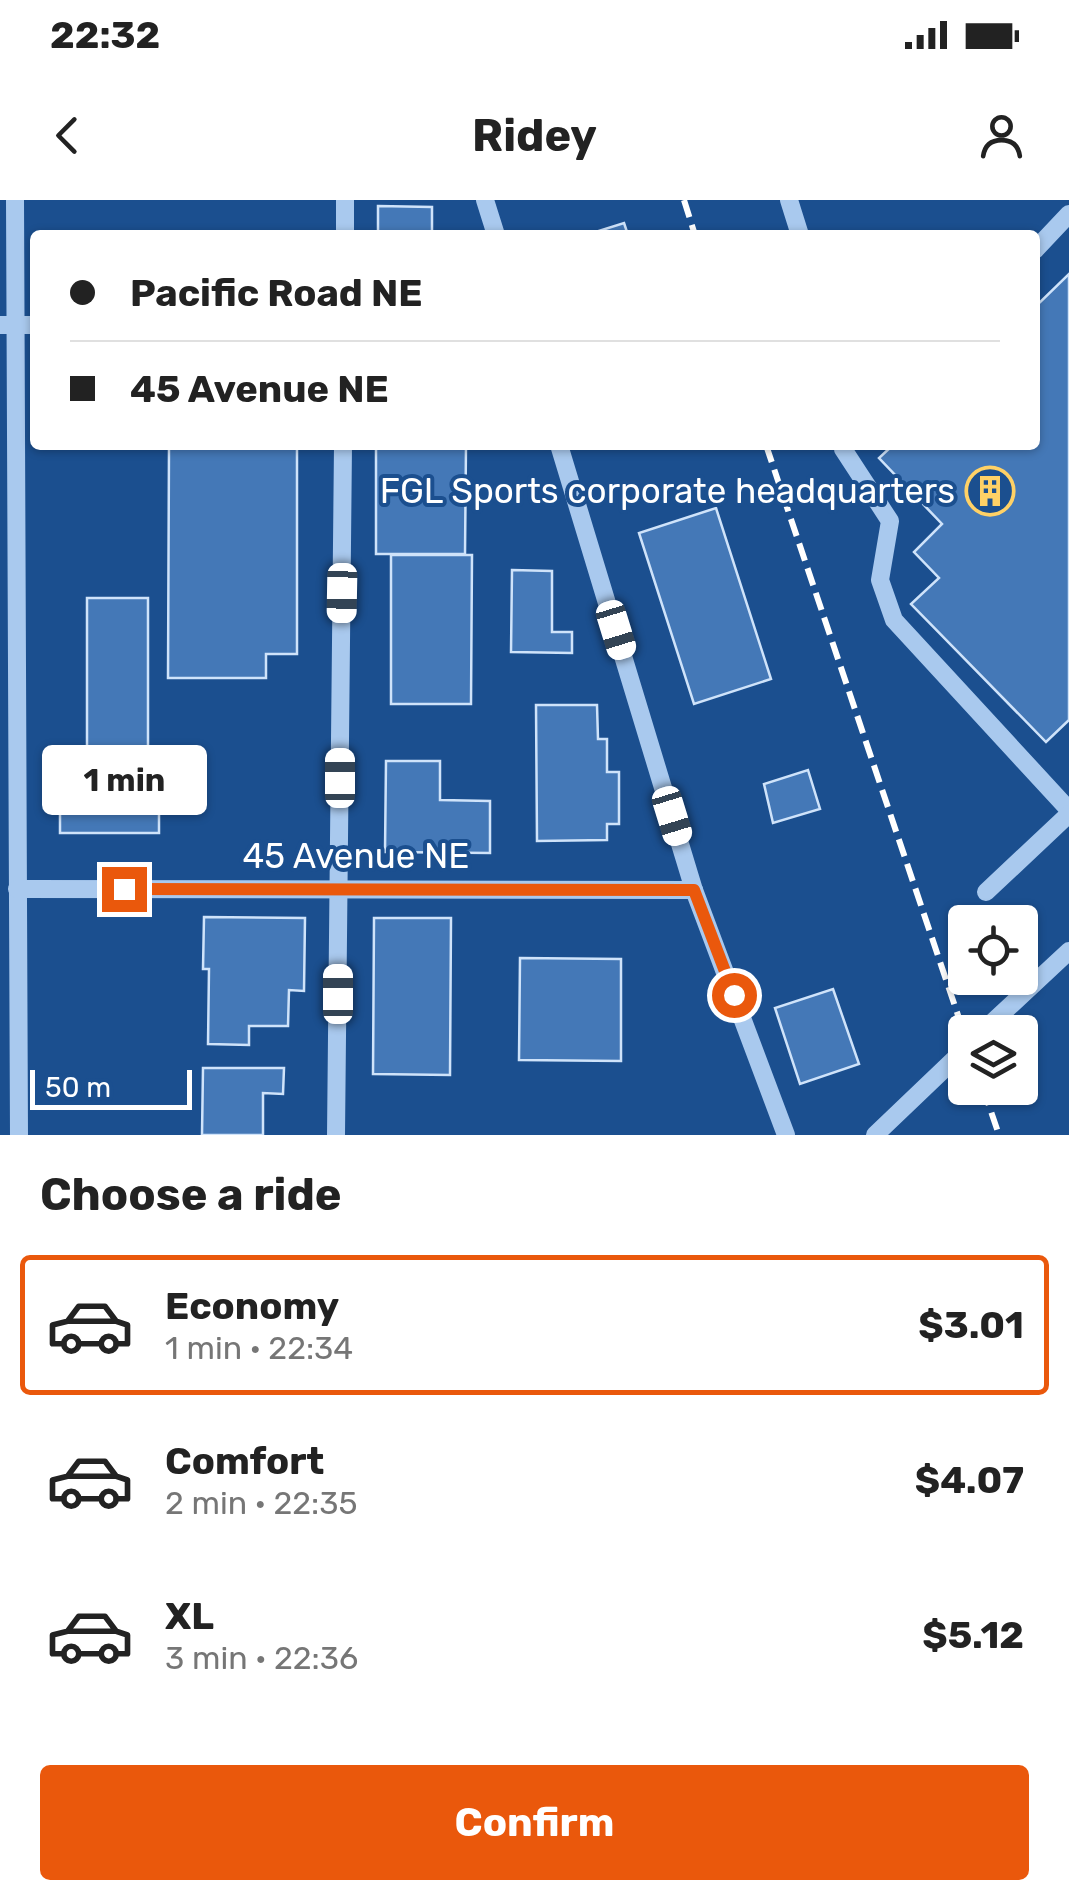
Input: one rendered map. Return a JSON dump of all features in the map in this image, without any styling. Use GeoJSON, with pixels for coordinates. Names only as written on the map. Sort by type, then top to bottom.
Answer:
{"type":"FeatureCollection","features":[{"type":"Feature","properties":{"kind":"street"},"geometry":{"type":"LineString","coordinates":[[15,200],[7,324],[8,609],[17,889],[9,974],[19,1135]]}},
{"type":"Feature","properties":{"kind":"street"},"geometry":{"type":"LineString","coordinates":[[345,200],[345,230]]}},
{"type":"Feature","properties":{"kind":"street"},"geometry":{"type":"LineString","coordinates":[[485,200],[494,230]]}},
{"type":"Feature","properties":{"kind":"street"},"geometry":{"type":"LineString","coordinates":[[789,200],[798,230]]}},
{"type":"Feature","properties":{"kind":"street"},"geometry":{"type":"LineString","coordinates":[[1040,245],[1069,214]]}},
{"type":"Feature","properties":{"kind":"street"},"geometry":{"type":"LineString","coordinates":[[336,1135],[343,450]]}},
{"type":"Feature","properties":{"kind":"street"},"geometry":{"type":"LineString","coordinates":[[561,450],[694,890],[786,1135]]}},
{"type":"Feature","properties":{"kind":"street"},"geometry":{"type":"LineString","coordinates":[[846,450],[890,520],[880,580],[894,620],[1069,812],[986,892]]}},
{"type":"Feature","properties":{"kind":"street","name":"45 Avenue NE"},"geometry":{"type":"LineString","coordinates":[[17,889],[694,890]]}},
{"type":"Feature","properties":{"kind":"street"},"geometry":{"type":"LineString","coordinates":[[1000,1015],[1069,951]]}},
{"type":"Feature","properties":{"kind":"street"},"geometry":{"type":"LineString","coordinates":[[875,1135],[948,1064]]}},
{"type":"Feature","properties":{"kind":"building"},"geometry":{"type":"Polygon","coordinates":[[[378,206],[432,207],[432,230],[378,230],[378,206]]]}},
{"type":"Feature","properties":{"kind":"building"},"geometry":{"type":"Polygon","coordinates":[[[624,223],[626,230],[602,230],[624,223]]]}},
{"type":"Feature","properties":{"kind":"building","name":"FGL Sports corporate headquarters"},"geometry":{"type":"Polygon","coordinates":[[[1069,274],[1069,720],[1046,742],[911,604],[939,578],[914,552],[942,524],[879,458],[888,450],[1040,450],[1040,302],[1069,274]]]}},
{"type":"Feature","properties":{"kind":"building"},"geometry":{"type":"Polygon","coordinates":[[[169,450],[297,450],[297,654],[266,654],[266,678],[168,678],[169,450]]]}},
{"type":"Feature","properties":{"kind":"building"},"geometry":{"type":"Polygon","coordinates":[[[376,450],[466,450],[465,554],[376,554],[376,450]]]}},
{"type":"Feature","properties":{"kind":"building"},"geometry":{"type":"Polygon","coordinates":[[[716,508],[771,679],[694,704],[639,533],[716,508]]]}},
{"type":"Feature","properties":{"kind":"building"},"geometry":{"type":"Polygon","coordinates":[[[391,555],[472,555],[471,704],[391,704],[391,555]]]}},
{"type":"Feature","properties":{"kind":"building"},"geometry":{"type":"Polygon","coordinates":[[[512,570],[552,571],[552,632],[572,632],[572,653],[511,652],[512,570]]]}},
{"type":"Feature","properties":{"kind":"building"},"geometry":{"type":"Polygon","coordinates":[[[87,598],[148,598],[148,773],[159,773],[159,833],[60,833],[60,773],[87,773],[87,598]]]}},
{"type":"Feature","properties":{"kind":"building"},"geometry":{"type":"Polygon","coordinates":[[[536,705],[597,705],[598,739],[607,739],[607,772],[619,772],[619,824],[607,824],[607,840],[537,841],[536,705]]]}},
{"type":"Feature","properties":{"kind":"building"},"geometry":{"type":"Polygon","coordinates":[[[386,761],[440,761],[440,800],[490,801],[490,853],[385,852],[386,761]]]}},
{"type":"Feature","properties":{"kind":"building"},"geometry":{"type":"Polygon","coordinates":[[[808,770],[820,809],[773,823],[764,784],[808,770]]]}},
{"type":"Feature","properties":{"kind":"building"},"geometry":{"type":"Polygon","coordinates":[[[204,917],[305,918],[304,991],[289,990],[288,1026],[249,1026],[249,1045],[208,1044],[209,969],[203,969],[204,917]]]}},
{"type":"Feature","properties":{"kind":"building"},"geometry":{"type":"Polygon","coordinates":[[[374,918],[451,918],[450,1075],[373,1074],[374,918]]]}},
{"type":"Feature","properties":{"kind":"building"},"geometry":{"type":"Polygon","coordinates":[[[520,958],[621,959],[621,1061],[519,1060],[520,958]]]}},
{"type":"Feature","properties":{"kind":"building"},"geometry":{"type":"Polygon","coordinates":[[[833,989],[859,1064],[800,1084],[775,1008],[833,989]]]}},
{"type":"Feature","properties":{"kind":"building"},"geometry":{"type":"Polygon","coordinates":[[[203,1068],[284,1068],[283,1094],[263,1093],[263,1135],[202,1135],[203,1068]]]}},
{"type":"Feature","properties":{"kind":"railway"},"geometry":{"type":"LineString","coordinates":[[684,200],[693,230]]}},
{"type":"Feature","properties":{"kind":"railway"},"geometry":{"type":"LineString","coordinates":[[768,450],[958,1015]]}},
{"type":"Feature","properties":{"kind":"railway"},"geometry":{"type":"LineString","coordinates":[[989,1105],[999,1135]]}},
{"type":"Feature","properties":{"kind":"place","name":"FGL Sports corporate headquarters"},"geometry":{"type":"Point","coordinates":[990,491]}},
{"type":"Feature","properties":{"kind":"route"},"geometry":{"type":"LineString","coordinates":[[124,889],[694,890],[734,995]]}}]}
